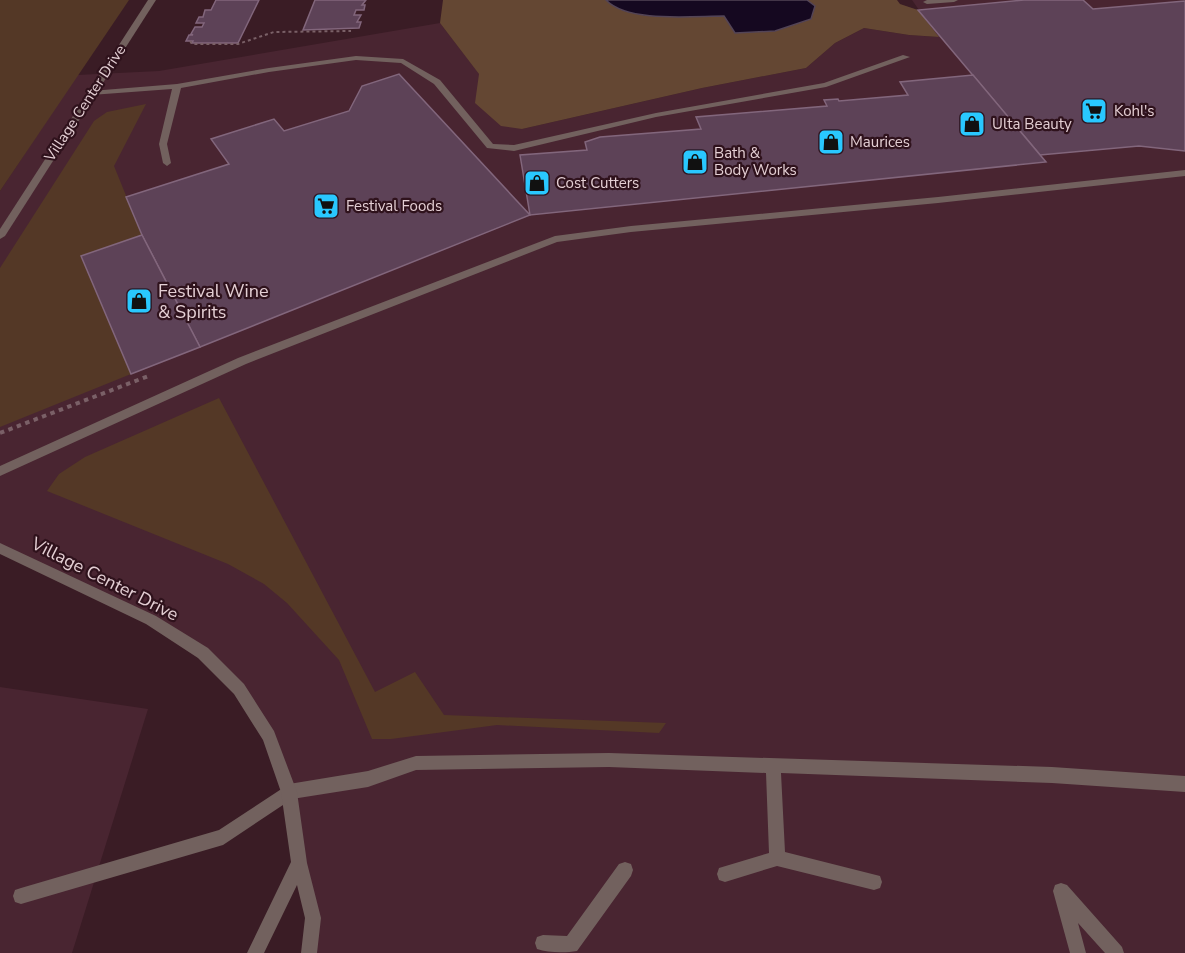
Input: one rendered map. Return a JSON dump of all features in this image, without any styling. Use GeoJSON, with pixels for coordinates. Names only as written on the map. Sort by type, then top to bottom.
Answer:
{"type":"FeatureCollection","features":[{"type":"Feature","properties":{"kind":"street","name":"Village Center Drive"},"geometry":{"type":"LineString","coordinates":[[0,236],[152,0]]}},
{"type":"Feature","properties":{"kind":"street"},"geometry":{"type":"LineString","coordinates":[[927,2],[954,0]]}},
{"type":"Feature","properties":{"kind":"street"},"geometry":{"type":"LineString","coordinates":[[91,93],[177,86],[356,58],[403,61],[437,82],[490,146],[514,148],[656,115],[826,85],[906,57]]}},
{"type":"Feature","properties":{"kind":"street"},"geometry":{"type":"LineString","coordinates":[[167,163],[163,144],[177,86]]}},
{"type":"Feature","properties":{"kind":"street"},"geometry":{"type":"LineString","coordinates":[[0,471],[242,361],[555,239],[631,229],[938,200],[1185,173]]}},
{"type":"Feature","properties":{"kind":"street","name":"Village Center Drive"},"geometry":{"type":"LineString","coordinates":[[0,548],[151,620],[203,653],[239,689],[269,736],[289,792],[299,863],[313,918],[309,953]]}},
{"type":"Feature","properties":{"kind":"street"},"geometry":{"type":"LineString","coordinates":[[21,896],[223,837],[289,792],[368,779],[416,763],[609,760],[1052,775],[1185,784]]}},
{"type":"Feature","properties":{"kind":"street"},"geometry":{"type":"LineString","coordinates":[[773,766],[777,858]]}},
{"type":"Feature","properties":{"kind":"street"},"geometry":{"type":"LineString","coordinates":[[725,874],[777,858],[874,882]]}},
{"type":"Feature","properties":{"kind":"street"},"geometry":{"type":"LineString","coordinates":[[255,953],[299,863]]}},
{"type":"Feature","properties":{"kind":"street"},"geometry":{"type":"LineString","coordinates":[[543,943],[571,945],[625,870]]}},
{"type":"Feature","properties":{"kind":"street"},"geometry":{"type":"LineString","coordinates":[[1077,953],[1061,891],[1116,953]]}},
{"type":"Feature","properties":{"kind":"path"},"geometry":{"type":"LineString","coordinates":[[190,41],[192,44],[238,44],[274,32],[351,31]]}},
{"type":"Feature","properties":{"kind":"shaded area"},"geometry":{"type":"Polygon","coordinates":[[[0,0],[129,0],[0,191],[0,0]]]}},
{"type":"Feature","properties":{"kind":"shaded area"},"geometry":{"type":"Polygon","coordinates":[[[443,0],[897,0],[900,4],[918,10],[939,37],[864,28],[835,43],[806,68],[702,88],[522,129],[501,126],[475,103],[479,74],[440,23],[443,0]]]}},
{"type":"Feature","properties":{"kind":"shaded area"},"geometry":{"type":"Polygon","coordinates":[[[606,0],[807,0],[815,6],[811,19],[775,31],[735,33],[724,16],[645,15],[616,7],[606,0]]]}},
{"type":"Feature","properties":{"kind":"shaded area"},"geometry":{"type":"Polygon","coordinates":[[[912,0],[1185,0],[1185,953],[309,953],[313,918],[269,736],[203,653],[0,548],[0,191],[77,75],[159,71],[440,23],[522,129],[702,88],[806,68],[835,43],[864,28],[938,37],[912,0]]]}},
{"type":"Feature","properties":{"kind":"shaded area"},"geometry":{"type":"Polygon","coordinates":[[[146,104],[114,166],[142,235],[82,256],[131,374],[0,427],[0,268],[94,121],[107,112],[146,104]]]}},
{"type":"Feature","properties":{"kind":"shaded area"},"geometry":{"type":"Polygon","coordinates":[[[219,398],[375,692],[415,672],[444,715],[666,723],[659,733],[497,725],[391,739],[372,739],[339,660],[287,603],[264,584],[228,564],[47,491],[59,474],[85,457],[219,398]]]}},
{"type":"Feature","properties":{"kind":"shaded area"},"geometry":{"type":"Polygon","coordinates":[[[0,687],[148,709],[72,953],[0,953],[0,687]]]}},
{"type":"Feature","properties":{"kind":"building"},"geometry":{"type":"Polygon","coordinates":[[[216,0],[259,0],[238,43],[186,41],[189,35],[193,35],[191,34],[195,27],[202,27],[204,23],[196,23],[199,17],[203,17],[205,10],[211,10],[216,0]]]}},
{"type":"Feature","properties":{"kind":"building"},"geometry":{"type":"Polygon","coordinates":[[[315,0],[366,0],[362,5],[365,5],[364,10],[356,10],[354,15],[361,15],[357,22],[361,22],[359,28],[303,30],[315,0]]]}},
{"type":"Feature","properties":{"kind":"building","name":"Kohl's"},"geometry":{"type":"Polygon","coordinates":[[[1024,0],[1083,0],[1093,9],[1185,1],[1185,151],[1139,146],[1040,155],[918,10],[1024,0]]]}},
{"type":"Feature","properties":{"kind":"building","name":"Festival Foods"},"geometry":{"type":"Polygon","coordinates":[[[399,74],[530,215],[200,347],[142,235],[126,197],[229,164],[211,139],[274,119],[284,131],[349,111],[362,86],[399,74]]]}},
{"type":"Feature","properties":{"kind":"building"},"geometry":{"type":"Polygon","coordinates":[[[973,75],[1046,162],[530,215],[520,155],[587,150],[585,142],[600,137],[701,129],[696,117],[827,106],[824,100],[838,99],[839,101],[908,95],[900,82],[973,75]]]}},
{"type":"Feature","properties":{"kind":"building","name":"Festival Wine & Spirits"},"geometry":{"type":"Polygon","coordinates":[[[142,235],[200,347],[131,374],[81,256],[142,235]]]}},
{"type":"Feature","properties":{"kind":"place","name":"Kohl's"},"geometry":{"type":"Point","coordinates":[1094,111]}},
{"type":"Feature","properties":{"kind":"place","name":"Ulta Beauty"},"geometry":{"type":"Point","coordinates":[972,124]}},
{"type":"Feature","properties":{"kind":"place","name":"Maurices"},"geometry":{"type":"Point","coordinates":[831,142]}},
{"type":"Feature","properties":{"kind":"place","name":"Bath & Body Works"},"geometry":{"type":"Point","coordinates":[695,162]}},
{"type":"Feature","properties":{"kind":"place","name":"Cost Cutters"},"geometry":{"type":"Point","coordinates":[537,183]}},
{"type":"Feature","properties":{"kind":"place","name":"Festival Foods"},"geometry":{"type":"Point","coordinates":[326,206]}},
{"type":"Feature","properties":{"kind":"place","name":"Festival Wine & Spirits"},"geometry":{"type":"Point","coordinates":[139,301]}}]}
